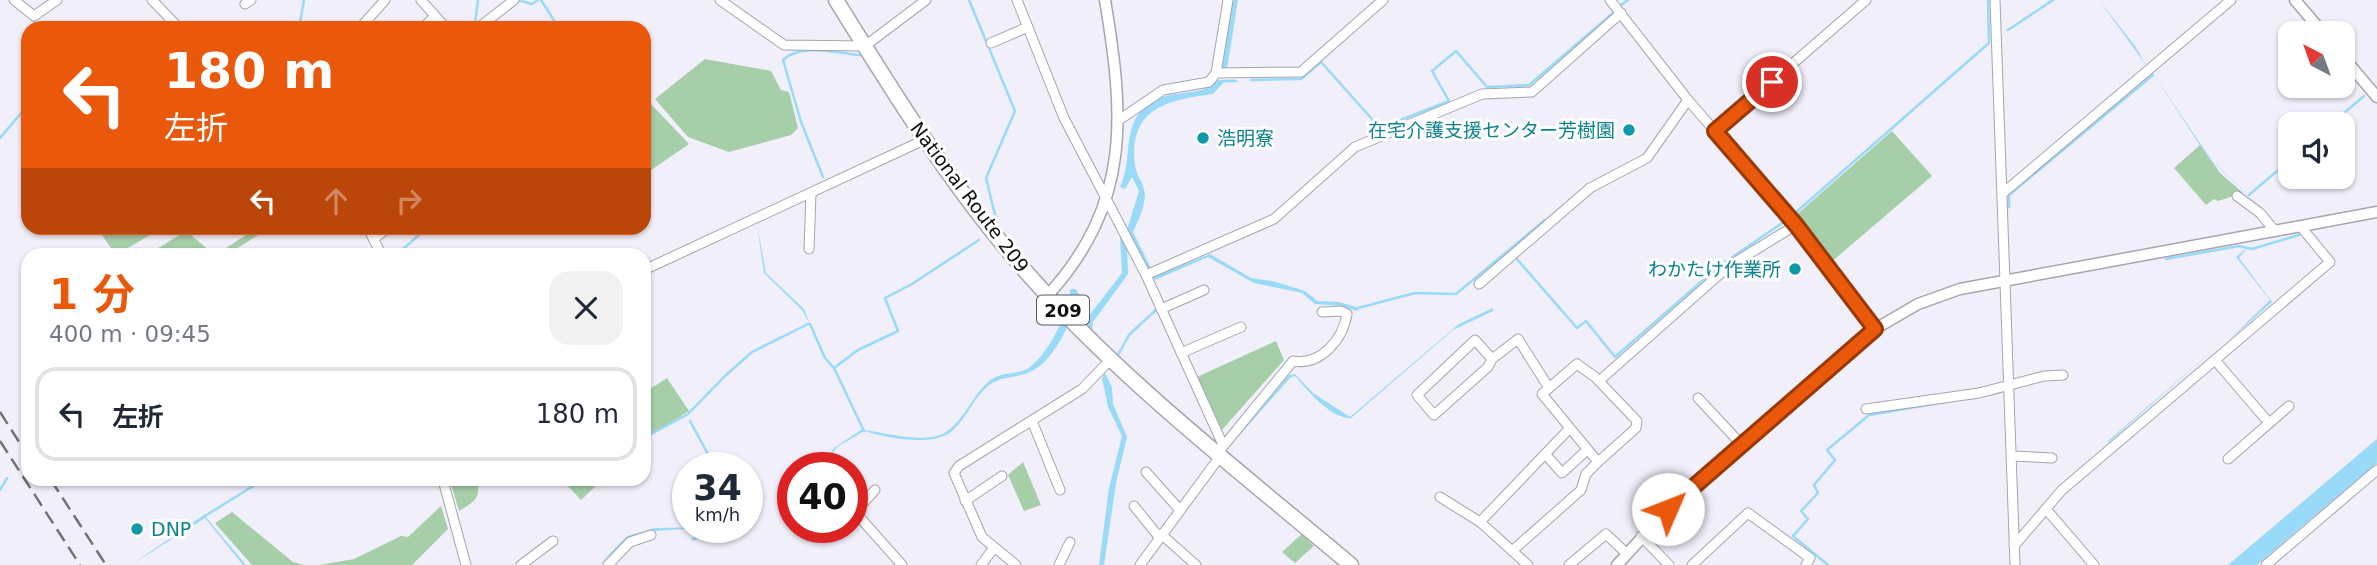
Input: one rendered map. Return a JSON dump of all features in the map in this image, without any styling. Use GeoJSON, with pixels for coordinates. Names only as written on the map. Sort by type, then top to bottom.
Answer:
{"type":"FeatureCollection","features":[{"type":"Feature","properties":{"kind":"highway","name":"National Route 209"},"geometry":{"type":"LineString","coordinates":[[836,0],[924,140],[981,218],[1048,295],[1112,358],[1351,565]]}},
{"type":"Feature","properties":{"kind":"street"},"geometry":{"type":"LineString","coordinates":[[14,0],[34,16],[57,0]]}},
{"type":"Feature","properties":{"kind":"street"},"geometry":{"type":"LineString","coordinates":[[152,0],[172,21]]}},
{"type":"Feature","properties":{"kind":"street"},"geometry":{"type":"LineString","coordinates":[[366,21],[384,0]]}},
{"type":"Feature","properties":{"kind":"street"},"geometry":{"type":"LineString","coordinates":[[421,0],[438,21]]}},
{"type":"Feature","properties":{"kind":"street"},"geometry":{"type":"LineString","coordinates":[[487,21],[514,0]]}},
{"type":"Feature","properties":{"kind":"street"},"geometry":{"type":"LineString","coordinates":[[720,0],[785,46],[865,46],[926,0]]}},
{"type":"Feature","properties":{"kind":"street"},"geometry":{"type":"LineString","coordinates":[[1048,295],[1067,274],[1090,238],[1106,202],[1118,145],[1115,64],[1105,0]]}},
{"type":"Feature","properties":{"kind":"street"},"geometry":{"type":"LineString","coordinates":[[1119,120],[1163,89],[1209,82],[1216,74],[1228,0]]}},
{"type":"Feature","properties":{"kind":"street"},"geometry":{"type":"LineString","coordinates":[[1216,74],[1301,72],[1383,0]]}},
{"type":"Feature","properties":{"kind":"street"},"geometry":{"type":"LineString","coordinates":[[1610,0],[1688,100],[1796,225],[1875,329]]}},
{"type":"Feature","properties":{"kind":"street"},"geometry":{"type":"LineString","coordinates":[[1715,131],[1866,0]]}},
{"type":"Feature","properties":{"kind":"street"},"geometry":{"type":"LineString","coordinates":[[1995,0],[2015,565]]}},
{"type":"Feature","properties":{"kind":"street"},"geometry":{"type":"LineString","coordinates":[[2003,193],[2231,0]]}},
{"type":"Feature","properties":{"kind":"street"},"geometry":{"type":"LineString","coordinates":[[2295,0],[2313,21]]}},
{"type":"Feature","properties":{"kind":"street"},"geometry":{"type":"LineString","coordinates":[[1021,1],[1028,27],[1064,118],[1146,275],[1220,451]]}},
{"type":"Feature","properties":{"kind":"street"},"geometry":{"type":"LineString","coordinates":[[1146,275],[1273,219],[1355,147],[1482,94],[1532,92],[1621,13]]}},
{"type":"Feature","properties":{"kind":"street"},"geometry":{"type":"LineString","coordinates":[[430,21],[434,17]]}},
{"type":"Feature","properties":{"kind":"street"},"geometry":{"type":"LineString","coordinates":[[991,43],[1028,27]]}},
{"type":"Feature","properties":{"kind":"street"},"geometry":{"type":"LineString","coordinates":[[2356,72],[2377,97]]}},
{"type":"Feature","properties":{"kind":"street"},"geometry":{"type":"LineString","coordinates":[[1479,284],[1590,188],[1647,158],[1688,100]]}},
{"type":"Feature","properties":{"kind":"street"},"geometry":{"type":"LineString","coordinates":[[651,267],[924,140]]}},
{"type":"Feature","properties":{"kind":"street"},"geometry":{"type":"LineString","coordinates":[[809,249],[811,193]]}},
{"type":"Feature","properties":{"kind":"street"},"geometry":{"type":"LineString","coordinates":[[2237,196],[2260,213],[2276,231]]}},
{"type":"Feature","properties":{"kind":"street"},"geometry":{"type":"LineString","coordinates":[[1617,565],[1681,495],[1875,329],[1918,304],[1950,293],[2377,212]]}},
{"type":"Feature","properties":{"kind":"street"},"geometry":{"type":"LineString","coordinates":[[1599,381],[1729,266],[1796,225]]}},
{"type":"Feature","properties":{"kind":"street"},"geometry":{"type":"LineString","coordinates":[[2014,546],[2062,490],[2330,262],[2301,227]]}},
{"type":"Feature","properties":{"kind":"street"},"geometry":{"type":"LineString","coordinates":[[373,235],[379,248]]}},
{"type":"Feature","properties":{"kind":"street"},"geometry":{"type":"LineString","coordinates":[[375,238],[379,235]]}},
{"type":"Feature","properties":{"kind":"street"},"geometry":{"type":"LineString","coordinates":[[1161,309],[1204,290]]}},
{"type":"Feature","properties":{"kind":"street"},"geometry":{"type":"LineString","coordinates":[[1140,565],[1220,451],[1293,362],[1312,361],[1338,339],[1347,314],[1342,311],[1322,312]]}},
{"type":"Feature","properties":{"kind":"street"},"geometry":{"type":"LineString","coordinates":[[1181,353],[1241,327]]}},
{"type":"Feature","properties":{"kind":"street"},"geometry":{"type":"LineString","coordinates":[[1492,359],[1475,340],[1417,395],[1434,415],[1488,367],[1492,359],[1518,339],[1549,388]]}},
{"type":"Feature","properties":{"kind":"street"},"geometry":{"type":"LineString","coordinates":[[1016,565],[993,550],[982,537],[954,473],[960,466],[1082,389],[1112,358]]}},
{"type":"Feature","properties":{"kind":"street"},"geometry":{"type":"LineString","coordinates":[[2215,360],[2269,424]]}},
{"type":"Feature","properties":{"kind":"street"},"geometry":{"type":"LineString","coordinates":[[1512,551],[1581,490],[1586,474],[1636,428],[1637,421],[1599,381],[1577,364],[1542,394],[1598,462]]}},
{"type":"Feature","properties":{"kind":"street"},"geometry":{"type":"LineString","coordinates":[[1866,409],[2008,386],[2044,376],[2063,375]]}},
{"type":"Feature","properties":{"kind":"street"},"geometry":{"type":"LineString","coordinates":[[1698,398],[1741,444]]}},
{"type":"Feature","properties":{"kind":"street"},"geometry":{"type":"LineString","coordinates":[[2228,459],[2289,406]]}},
{"type":"Feature","properties":{"kind":"street"},"geometry":{"type":"LineString","coordinates":[[1032,421],[1060,491]]}},
{"type":"Feature","properties":{"kind":"street"},"geometry":{"type":"LineString","coordinates":[[1480,523],[1569,429]]}},
{"type":"Feature","properties":{"kind":"street"},"geometry":{"type":"LineString","coordinates":[[1545,454],[1562,473],[1587,450]]}},
{"type":"Feature","properties":{"kind":"street"},"geometry":{"type":"LineString","coordinates":[[2012,457],[2052,458]]}},
{"type":"Feature","properties":{"kind":"street"},"geometry":{"type":"LineString","coordinates":[[2266,565],[2377,470]]}},
{"type":"Feature","properties":{"kind":"street"},"geometry":{"type":"LineString","coordinates":[[1146,472],[1179,509]]}},
{"type":"Feature","properties":{"kind":"street"},"geometry":{"type":"LineString","coordinates":[[965,501],[1002,476]]}},
{"type":"Feature","properties":{"kind":"street"},"geometry":{"type":"LineString","coordinates":[[445,486],[466,565]]}},
{"type":"Feature","properties":{"kind":"street"},"geometry":{"type":"LineString","coordinates":[[875,489],[855,512],[902,565]]}},
{"type":"Feature","properties":{"kind":"street"},"geometry":{"type":"LineString","coordinates":[[1440,497],[1480,523],[1523,564]]}},
{"type":"Feature","properties":{"kind":"street"},"geometry":{"type":"LineString","coordinates":[[1134,506],[1160,536],[1196,565]]}},
{"type":"Feature","properties":{"kind":"street"},"geometry":{"type":"LineString","coordinates":[[2046,509],[2094,565]]}},
{"type":"Feature","properties":{"kind":"street"},"geometry":{"type":"LineString","coordinates":[[1692,565],[1748,513],[1810,558],[1806,565]]}},
{"type":"Feature","properties":{"kind":"street"},"geometry":{"type":"LineString","coordinates":[[1569,565],[1606,534],[1627,554]]}},
{"type":"Feature","properties":{"kind":"street"},"geometry":{"type":"LineString","coordinates":[[608,565],[630,542],[651,536]]}},
{"type":"Feature","properties":{"kind":"street"},"geometry":{"type":"LineString","coordinates":[[1642,537],[1668,565]]}},
{"type":"Feature","properties":{"kind":"street"},"geometry":{"type":"LineString","coordinates":[[521,565],[553,541]]}},
{"type":"Feature","properties":{"kind":"street"},"geometry":{"type":"LineString","coordinates":[[1059,565],[1070,542]]}},
{"type":"Feature","properties":{"kind":"street"},"geometry":{"type":"LineString","coordinates":[[981,565],[993,550]]}},
{"type":"Feature","properties":{"kind":"green space"},"geometry":{"type":"Polygon","coordinates":[[[705,59],[771,71],[781,90],[789,92],[798,128],[791,135],[729,152],[688,137],[655,99],[705,59]]]}},
{"type":"Feature","properties":{"kind":"green space"},"geometry":{"type":"Polygon","coordinates":[[[651,104],[689,144],[651,170],[651,104]]]}},
{"type":"Feature","properties":{"kind":"green space"},"geometry":{"type":"Polygon","coordinates":[[[1892,131],[1932,176],[1830,263],[1795,216],[1892,131]]]}},
{"type":"Feature","properties":{"kind":"green space"},"geometry":{"type":"Polygon","coordinates":[[[2200,145],[2220,173],[2243,193],[2218,201],[2214,199],[2206,205],[2174,168],[2200,145]]]}},
{"type":"Feature","properties":{"kind":"green space"},"geometry":{"type":"Polygon","coordinates":[[[102,235],[150,235],[128,248],[111,248],[102,235]]]}},
{"type":"Feature","properties":{"kind":"green space"},"geometry":{"type":"Polygon","coordinates":[[[180,235],[191,235],[207,248],[158,248],[180,235]]]}},
{"type":"Feature","properties":{"kind":"green space"},"geometry":{"type":"Polygon","coordinates":[[[246,235],[259,235],[237,248],[226,248],[246,235]]]}},
{"type":"Feature","properties":{"kind":"green space"},"geometry":{"type":"Polygon","coordinates":[[[1276,341],[1284,360],[1221,431],[1197,377],[1276,341]]]}},
{"type":"Feature","properties":{"kind":"green space"},"geometry":{"type":"Polygon","coordinates":[[[667,378],[689,411],[651,435],[651,388],[667,378]]]}},
{"type":"Feature","properties":{"kind":"green space"},"geometry":{"type":"Polygon","coordinates":[[[1023,462],[1041,505],[1024,511],[1008,475],[1023,462]]]}},
{"type":"Feature","properties":{"kind":"green space"},"geometry":{"type":"Polygon","coordinates":[[[452,486],[478,486],[475,499],[459,511],[452,486]]]}},
{"type":"Feature","properties":{"kind":"green space"},"geometry":{"type":"Polygon","coordinates":[[[568,486],[596,486],[581,500],[568,486]]]}},
{"type":"Feature","properties":{"kind":"green space"},"geometry":{"type":"Polygon","coordinates":[[[441,506],[448,529],[412,565],[319,565],[354,559],[401,536],[408,537],[441,506]]]}},
{"type":"Feature","properties":{"kind":"green space"},"geometry":{"type":"Polygon","coordinates":[[[232,512],[293,562],[304,565],[252,565],[215,523],[232,512]]]}},
{"type":"Feature","properties":{"kind":"green space"},"geometry":{"type":"Polygon","coordinates":[[[1302,534],[1314,546],[1295,563],[1282,552],[1302,534]]]}},
{"type":"Feature","properties":{"kind":"water"},"geometry":{"type":"Polygon","coordinates":[[[1233,0],[1238,0],[1227,69],[1222,68],[1233,0]]]}},
{"type":"Feature","properties":{"kind":"water"},"geometry":{"type":"Polygon","coordinates":[[[2099,0],[2135,46],[2146,65],[2099,0]]]}},
{"type":"Feature","properties":{"kind":"water"},"geometry":{"type":"Polygon","coordinates":[[[2152,72],[2212,161],[2276,221],[2209,159],[2152,72]]]}},
{"type":"Feature","properties":{"kind":"water"},"geometry":{"type":"Polygon","coordinates":[[[1218,80],[1226,80],[1213,94],[1166,104],[1144,120],[1138,132],[1134,147],[1135,166],[1145,196],[1133,232],[1155,276],[1210,254],[1251,278],[1305,291],[1317,301],[1339,302],[1359,308],[1357,311],[1341,306],[1315,304],[1302,293],[1254,283],[1208,257],[1155,280],[1127,245],[1128,274],[1093,322],[1092,331],[1085,321],[1122,273],[1120,237],[1127,230],[1139,191],[1132,177],[1125,189],[1120,187],[1134,122],[1148,104],[1158,99],[1201,90],[1218,80]]]}},
{"type":"Feature","properties":{"kind":"water"},"geometry":{"type":"Polygon","coordinates":[[[757,225],[766,273],[804,309],[810,324],[802,310],[764,273],[757,225]]]}},
{"type":"Feature","properties":{"kind":"water"},"geometry":{"type":"Polygon","coordinates":[[[2247,248],[2239,258],[2272,302],[2228,341],[2270,300],[2236,257],[2247,248]]]}},
{"type":"Feature","properties":{"kind":"water"},"geometry":{"type":"Polygon","coordinates":[[[1070,289],[1076,289],[1080,298],[1061,340],[1047,359],[1030,372],[989,385],[952,431],[933,439],[909,440],[864,431],[831,452],[834,448],[861,430],[921,438],[947,431],[991,380],[1033,365],[1055,334],[1070,289]]]}},
{"type":"Feature","properties":{"kind":"water"},"geometry":{"type":"Polygon","coordinates":[[[1493,308],[1493,311],[1453,330],[1351,418],[1328,409],[1295,376],[1291,377],[1228,448],[1289,375],[1295,374],[1313,393],[1350,417],[1459,324],[1493,308]]]}},
{"type":"Feature","properties":{"kind":"water"},"geometry":{"type":"Polygon","coordinates":[[[2212,351],[2109,442],[2107,442],[2212,351]]]}},
{"type":"Feature","properties":{"kind":"water"},"geometry":{"type":"Polygon","coordinates":[[[1105,373],[1112,387],[1113,404],[1127,437],[1116,483],[1104,565],[1099,565],[1109,488],[1122,436],[1108,407],[1102,378],[1105,373]]]}},
{"type":"Feature","properties":{"kind":"water"},"geometry":{"type":"Polygon","coordinates":[[[2377,439],[2377,463],[2257,565],[2228,565],[2377,439]]]}},
{"type":"Feature","properties":{"kind":"water"},"geometry":{"type":"Polygon","coordinates":[[[204,515],[246,565],[243,565],[205,518],[131,565],[204,515]]]}},
{"type":"Feature","properties":{"kind":"water"},"geometry":{"type":"Polygon","coordinates":[[[655,528],[672,530],[654,531],[629,538],[599,565],[627,536],[655,528]]]}},
{"type":"Feature","properties":{"kind":"waterway"},"geometry":{"type":"LineString","coordinates":[[300,21],[304,0]]}},
{"type":"Feature","properties":{"kind":"waterway"},"geometry":{"type":"LineString","coordinates":[[475,21],[478,0]]}},
{"type":"Feature","properties":{"kind":"waterway"},"geometry":{"type":"LineString","coordinates":[[518,0],[532,4],[538,0]]}},
{"type":"Feature","properties":{"kind":"waterway"},"geometry":{"type":"LineString","coordinates":[[541,0],[554,21]]}},
{"type":"Feature","properties":{"kind":"waterway"},"geometry":{"type":"LineString","coordinates":[[969,0],[1015,111],[986,178],[996,219]]}},
{"type":"Feature","properties":{"kind":"waterway"},"geometry":{"type":"LineString","coordinates":[[1621,5],[1628,0]]}},
{"type":"Feature","properties":{"kind":"waterway"},"geometry":{"type":"LineString","coordinates":[[1794,214],[1989,43],[1988,0]]}},
{"type":"Feature","properties":{"kind":"waterway"},"geometry":{"type":"LineString","coordinates":[[2008,30],[2053,0]]}},
{"type":"Feature","properties":{"kind":"waterway"},"geometry":{"type":"LineString","coordinates":[[1251,80],[1301,79],[1321,62],[1380,128],[1449,101],[1432,71],[1456,51],[1487,87],[1529,85],[1613,13]]}},
{"type":"Feature","properties":{"kind":"waterway"},"geometry":{"type":"LineString","coordinates":[[30,18],[33,21]]}},
{"type":"Feature","properties":{"kind":"waterway"},"geometry":{"type":"LineString","coordinates":[[823,177],[801,122],[783,60],[790,55],[809,50],[860,55]]}},
{"type":"Feature","properties":{"kind":"waterway"},"geometry":{"type":"LineString","coordinates":[[2009,207],[2009,195],[2153,75]]}},
{"type":"Feature","properties":{"kind":"waterway"},"geometry":{"type":"LineString","coordinates":[[1222,81],[1236,81]]}},
{"type":"Feature","properties":{"kind":"waterway"},"geometry":{"type":"LineString","coordinates":[[2345,112],[2364,96]]}},
{"type":"Feature","properties":{"kind":"waterway"},"geometry":{"type":"LineString","coordinates":[[0,138],[21,113]]}},
{"type":"Feature","properties":{"kind":"waterway"},"geometry":{"type":"LineString","coordinates":[[2249,195],[2278,170]]}},
{"type":"Feature","properties":{"kind":"waterway"},"geometry":{"type":"LineString","coordinates":[[1358,308],[1415,293],[1456,294],[1545,220]]}},
{"type":"Feature","properties":{"kind":"waterway"},"geometry":{"type":"LineString","coordinates":[[1516,258],[1577,328],[1586,321],[1615,357],[1718,267],[1785,221]]}},
{"type":"Feature","properties":{"kind":"waterway"},"geometry":{"type":"LineString","coordinates":[[404,248],[419,235]]}},
{"type":"Feature","properties":{"kind":"waterway"},"geometry":{"type":"LineString","coordinates":[[2166,259],[2239,246],[2252,249],[2299,235]]}},
{"type":"Feature","properties":{"kind":"waterway"},"geometry":{"type":"LineString","coordinates":[[810,324],[825,358],[834,368],[858,350],[898,331],[885,298],[912,284],[979,240]]}},
{"type":"Feature","properties":{"kind":"waterway"},"geometry":{"type":"LineString","coordinates":[[1118,355],[1129,335],[1159,307]]}},
{"type":"Feature","properties":{"kind":"waterway"},"geometry":{"type":"LineString","coordinates":[[651,434],[688,414],[752,352],[808,324]]}},
{"type":"Feature","properties":{"kind":"waterway"},"geometry":{"type":"LineString","coordinates":[[834,368],[864,431]]}},
{"type":"Feature","properties":{"kind":"waterway"},"geometry":{"type":"LineString","coordinates":[[1967,399],[2001,392]]}},
{"type":"Feature","properties":{"kind":"waterway"},"geometry":{"type":"LineString","coordinates":[[1828,565],[1793,536],[1808,519],[1801,511],[1818,493],[1814,485],[1835,460],[1827,450],[1869,415],[1957,400]]}},
{"type":"Feature","properties":{"kind":"waterway"},"geometry":{"type":"LineString","coordinates":[[690,421],[707,452]]}},
{"type":"Feature","properties":{"kind":"waterway"},"geometry":{"type":"LineString","coordinates":[[0,490],[7,478]]}},
{"type":"Feature","properties":{"kind":"waterway"},"geometry":{"type":"LineString","coordinates":[[205,516],[253,486]]}},
{"type":"Feature","properties":{"kind":"railway"},"geometry":{"type":"LineString","coordinates":[[0,412],[21,445]]}},
{"type":"Feature","properties":{"kind":"railway"},"geometry":{"type":"LineString","coordinates":[[0,441],[21,474]]}},
{"type":"Feature","properties":{"kind":"railway"},"geometry":{"type":"LineString","coordinates":[[29,486],[80,565]]}},
{"type":"Feature","properties":{"kind":"railway"},"geometry":{"type":"LineString","coordinates":[[55,486],[106,565]]}},
{"type":"Feature","properties":{"kind":"place","name":"在宅介護支援センター芳樹園"},"geometry":{"type":"Point","coordinates":[1629,130]}},
{"type":"Feature","properties":{"kind":"place","name":"浩明寮"},"geometry":{"type":"Point","coordinates":[1203,138]}},
{"type":"Feature","properties":{"kind":"place","name":"わかたけ作業所"},"geometry":{"type":"Point","coordinates":[1795,269]}},
{"type":"Feature","properties":{"kind":"place","name":"DNP"},"geometry":{"type":"Point","coordinates":[137,529]}},
{"type":"Feature","properties":{"kind":"route"},"geometry":{"type":"LineString","coordinates":[[1668,509],[1875,329],[1796,225],[1715,131],[1772,82]]}}]}
